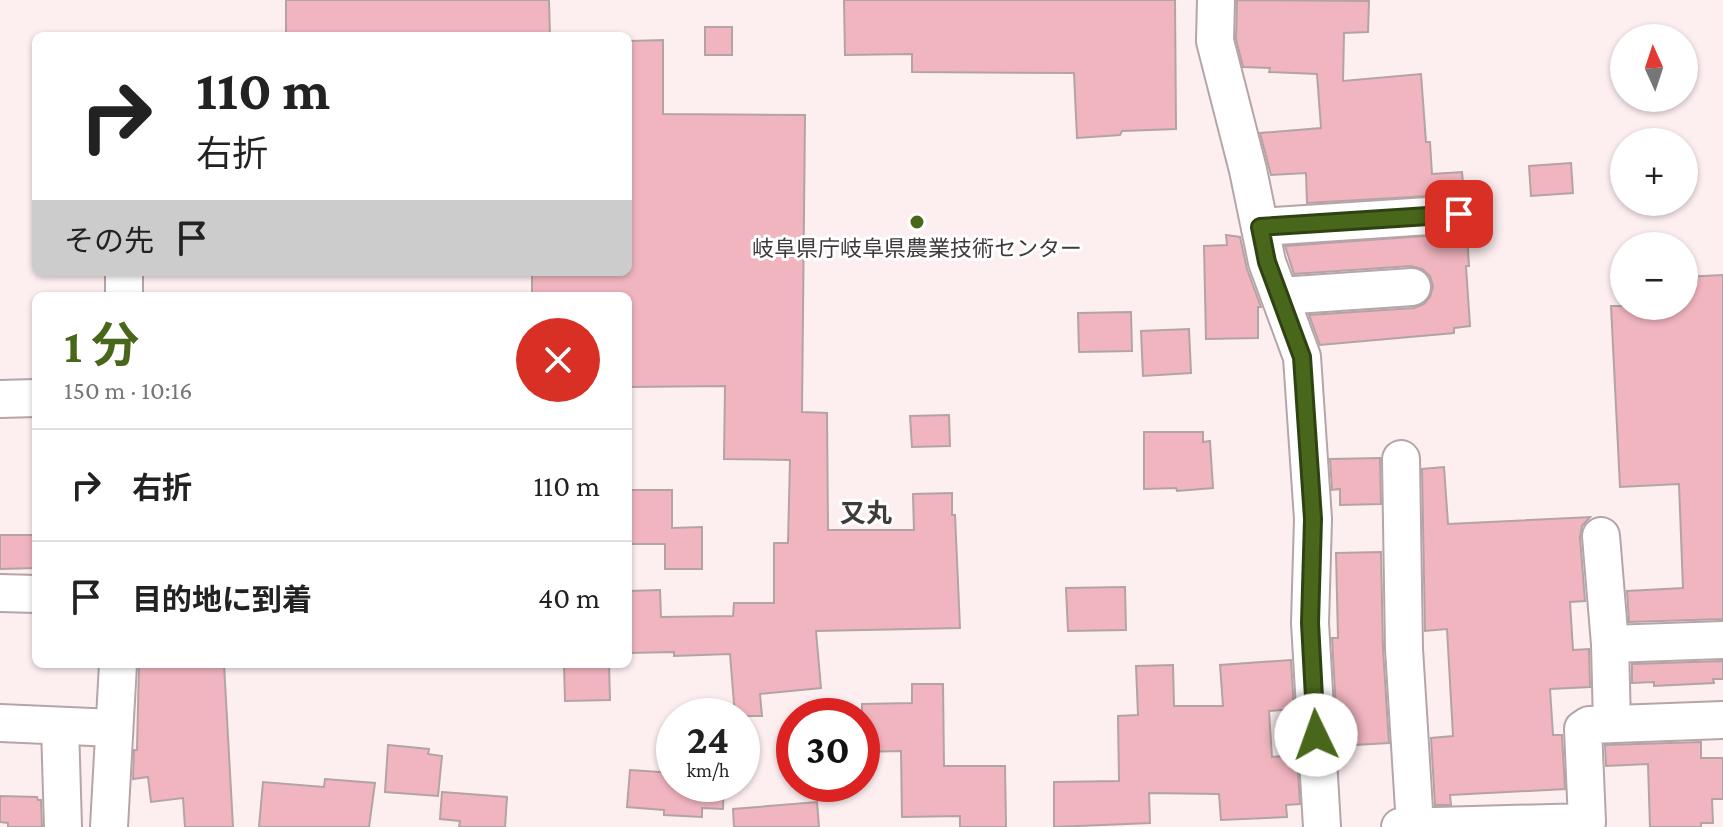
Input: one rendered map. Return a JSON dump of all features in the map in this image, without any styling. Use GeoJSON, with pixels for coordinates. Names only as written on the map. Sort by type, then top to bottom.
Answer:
{"type":"FeatureCollection","features":[{"type":"Feature","properties":{"kind":"street"},"geometry":{"type":"LineString","coordinates":[[1216,0],[1215,41],[1267,262],[1302,357],[1313,519],[1310,623],[1322,827]]}},
{"type":"Feature","properties":{"kind":"street"},"geometry":{"type":"LineString","coordinates":[[1260,227],[1459,214]]}},
{"type":"Feature","properties":{"kind":"street"},"geometry":{"type":"LineString","coordinates":[[1280,296],[1412,287]]}},
{"type":"Feature","properties":{"kind":"street"},"geometry":{"type":"LineString","coordinates":[[0,399],[32,398]]}},
{"type":"Feature","properties":{"kind":"street"},"geometry":{"type":"LineString","coordinates":[[1401,459],[1408,826],[1587,822],[1583,729],[1589,725],[1723,720]]}},
{"type":"Feature","properties":{"kind":"street"},"geometry":{"type":"LineString","coordinates":[[1601,536],[1610,644],[1612,724]]}},
{"type":"Feature","properties":{"kind":"street"},"geometry":{"type":"LineString","coordinates":[[0,593],[32,594]]}},
{"type":"Feature","properties":{"kind":"street"},"geometry":{"type":"LineString","coordinates":[[1610,644],[1723,640]]}},
{"type":"Feature","properties":{"kind":"street"},"geometry":{"type":"LineString","coordinates":[[109,827],[118,668]]}},
{"type":"Feature","properties":{"kind":"street"},"geometry":{"type":"LineString","coordinates":[[0,723],[114,728]]}},
{"type":"Feature","properties":{"kind":"street"},"geometry":{"type":"LineString","coordinates":[[60,726],[63,827]]}},
{"type":"Feature","properties":{"kind":"building"},"geometry":{"type":"Polygon","coordinates":[[[286,0],[549,0],[550,32],[286,32],[286,0]]]}},
{"type":"Feature","properties":{"kind":"building"},"geometry":{"type":"Polygon","coordinates":[[[844,0],[1175,0],[1176,129],[1122,131],[1120,135],[1077,138],[1074,73],[912,72],[912,54],[845,55],[844,0]]]}},
{"type":"Feature","properties":{"kind":"building"},"geometry":{"type":"Polygon","coordinates":[[[1237,0],[1369,1],[1368,32],[1344,33],[1343,81],[1421,74],[1426,142],[1430,142],[1432,174],[1462,172],[1464,194],[1307,203],[1306,173],[1271,175],[1260,133],[1321,128],[1317,74],[1269,72],[1270,68],[1243,67],[1236,39],[1237,0]]]}},
{"type":"Feature","properties":{"kind":"building"},"geometry":{"type":"Polygon","coordinates":[[[705,27],[732,27],[732,55],[705,55],[705,27]]]}},
{"type":"Feature","properties":{"kind":"building"},"geometry":{"type":"Polygon","coordinates":[[[663,40],[663,114],[805,115],[802,412],[827,413],[828,530],[914,530],[913,494],[952,493],[960,628],[816,631],[821,688],[760,694],[762,716],[760,698],[734,698],[730,654],[674,656],[674,652],[632,653],[632,591],[660,590],[661,617],[733,616],[734,603],[774,603],[774,543],[788,543],[790,460],[724,459],[725,386],[632,387],[632,292],[532,292],[532,276],[632,276],[632,41],[663,40]]]}},
{"type":"Feature","properties":{"kind":"building"},"geometry":{"type":"Polygon","coordinates":[[[1571,163],[1573,193],[1531,196],[1529,166],[1571,163]]]}},
{"type":"Feature","properties":{"kind":"building"},"geometry":{"type":"Polygon","coordinates":[[[1467,233],[1470,326],[1454,328],[1454,333],[1320,345],[1309,315],[1414,308],[1430,297],[1433,286],[1430,276],[1422,269],[1411,266],[1294,274],[1285,246],[1467,233]]]}},
{"type":"Feature","properties":{"kind":"building"},"geometry":{"type":"Polygon","coordinates":[[[1226,235],[1240,237],[1247,269],[1261,307],[1258,307],[1258,338],[1206,339],[1204,246],[1227,245],[1226,235]]]}},
{"type":"Feature","properties":{"kind":"building"},"geometry":{"type":"Polygon","coordinates":[[[1723,275],[1723,619],[1629,622],[1627,591],[1683,588],[1679,484],[1620,487],[1612,320],[1698,320],[1698,276],[1723,275]]]}},
{"type":"Feature","properties":{"kind":"building"},"geometry":{"type":"Polygon","coordinates":[[[1131,312],[1132,351],[1079,352],[1078,313],[1131,312]]]}},
{"type":"Feature","properties":{"kind":"building"},"geometry":{"type":"Polygon","coordinates":[[[1189,329],[1191,373],[1143,376],[1141,331],[1189,329]]]}},
{"type":"Feature","properties":{"kind":"building"},"geometry":{"type":"Polygon","coordinates":[[[949,415],[950,446],[912,447],[910,416],[949,415]]]}},
{"type":"Feature","properties":{"kind":"building"},"geometry":{"type":"Polygon","coordinates":[[[1144,432],[1203,432],[1203,442],[1210,441],[1213,488],[1177,491],[1176,488],[1144,489],[1144,432]]]}},
{"type":"Feature","properties":{"kind":"building"},"geometry":{"type":"Polygon","coordinates":[[[1380,458],[1381,504],[1340,505],[1340,489],[1332,490],[1330,459],[1380,458]]]}},
{"type":"Feature","properties":{"kind":"building"},"geometry":{"type":"Polygon","coordinates":[[[1444,467],[1448,524],[1590,517],[1582,526],[1580,537],[1585,601],[1570,602],[1573,650],[1589,649],[1590,687],[1550,689],[1553,735],[1562,735],[1565,789],[1450,795],[1451,805],[1435,805],[1431,738],[1453,736],[1447,629],[1425,631],[1422,469],[1444,467]]]}},
{"type":"Feature","properties":{"kind":"building"},"geometry":{"type":"Polygon","coordinates":[[[632,490],[672,490],[672,528],[702,527],[702,569],[665,569],[665,544],[632,544],[632,490]]]}},
{"type":"Feature","properties":{"kind":"building"},"geometry":{"type":"Polygon","coordinates":[[[0,535],[32,535],[32,568],[0,569],[0,535]]]}},
{"type":"Feature","properties":{"kind":"building"},"geometry":{"type":"Polygon","coordinates":[[[1381,552],[1389,743],[1338,746],[1332,638],[1338,638],[1336,553],[1381,552]]]}},
{"type":"Feature","properties":{"kind":"building"},"geometry":{"type":"Polygon","coordinates":[[[1125,587],[1126,630],[1068,631],[1066,588],[1125,587]]]}},
{"type":"Feature","properties":{"kind":"building"},"geometry":{"type":"Polygon","coordinates":[[[1291,660],[1294,709],[1269,711],[1272,757],[1297,755],[1300,804],[1286,805],[1287,817],[1221,820],[1219,794],[1149,793],[1150,823],[1054,827],[1054,782],[1119,781],[1118,716],[1138,715],[1136,666],[1173,665],[1174,706],[1223,706],[1220,665],[1291,660]]]}},
{"type":"Feature","properties":{"kind":"building"},"geometry":{"type":"Polygon","coordinates":[[[1723,661],[1723,679],[1713,679],[1714,683],[1654,686],[1654,682],[1632,683],[1632,664],[1723,661]]]}},
{"type":"Feature","properties":{"kind":"building"},"geometry":{"type":"Polygon","coordinates":[[[139,668],[224,668],[233,827],[185,827],[183,798],[151,802],[148,777],[133,779],[134,750],[137,750],[139,668]]]}},
{"type":"Feature","properties":{"kind":"building"},"geometry":{"type":"Polygon","coordinates":[[[564,668],[609,668],[610,700],[565,701],[564,668]]]}},
{"type":"Feature","properties":{"kind":"building"},"geometry":{"type":"Polygon","coordinates":[[[912,684],[943,684],[944,766],[1005,766],[1006,827],[960,827],[960,816],[902,817],[901,751],[880,752],[880,704],[912,703],[912,684]]]}},
{"type":"Feature","properties":{"kind":"building"},"geometry":{"type":"Polygon","coordinates":[[[1701,742],[1701,758],[1723,758],[1723,799],[1712,799],[1713,823],[1701,823],[1701,827],[1650,827],[1648,764],[1606,766],[1605,745],[1701,742]]]}},
{"type":"Feature","properties":{"kind":"building"},"geometry":{"type":"Polygon","coordinates":[[[388,745],[429,749],[428,754],[442,756],[438,796],[385,792],[388,745]]]}},
{"type":"Feature","properties":{"kind":"building"},"geometry":{"type":"Polygon","coordinates":[[[630,770],[656,772],[656,802],[723,802],[723,809],[702,808],[702,817],[664,815],[664,810],[627,807],[630,770]]]}},
{"type":"Feature","properties":{"kind":"building"},"geometry":{"type":"Polygon","coordinates":[[[325,779],[375,783],[369,827],[259,827],[263,782],[324,787],[325,779]]]}},
{"type":"Feature","properties":{"kind":"building"},"geometry":{"type":"Polygon","coordinates":[[[442,792],[507,797],[505,827],[459,827],[460,821],[440,819],[442,792]]]}},
{"type":"Feature","properties":{"kind":"building"},"geometry":{"type":"Polygon","coordinates":[[[0,796],[37,797],[41,800],[42,827],[8,827],[8,823],[0,822],[0,796]]]}},
{"type":"Feature","properties":{"kind":"building"},"geometry":{"type":"Polygon","coordinates":[[[817,802],[819,827],[734,827],[733,809],[817,802]]]}},
{"type":"Feature","properties":{"kind":"place","name":"岐阜県庁岐阜県農業技術センター"},"geometry":{"type":"Point","coordinates":[917,222]}},
{"type":"Feature","properties":{"kind":"district","name":"又丸"},"geometry":{"type":"Point","coordinates":[866,513]}},
{"type":"Feature","properties":{"kind":"route"},"geometry":{"type":"LineString","coordinates":[[1316,735],[1310,623],[1313,519],[1302,357],[1267,262],[1260,227],[1459,214]]}}]}
